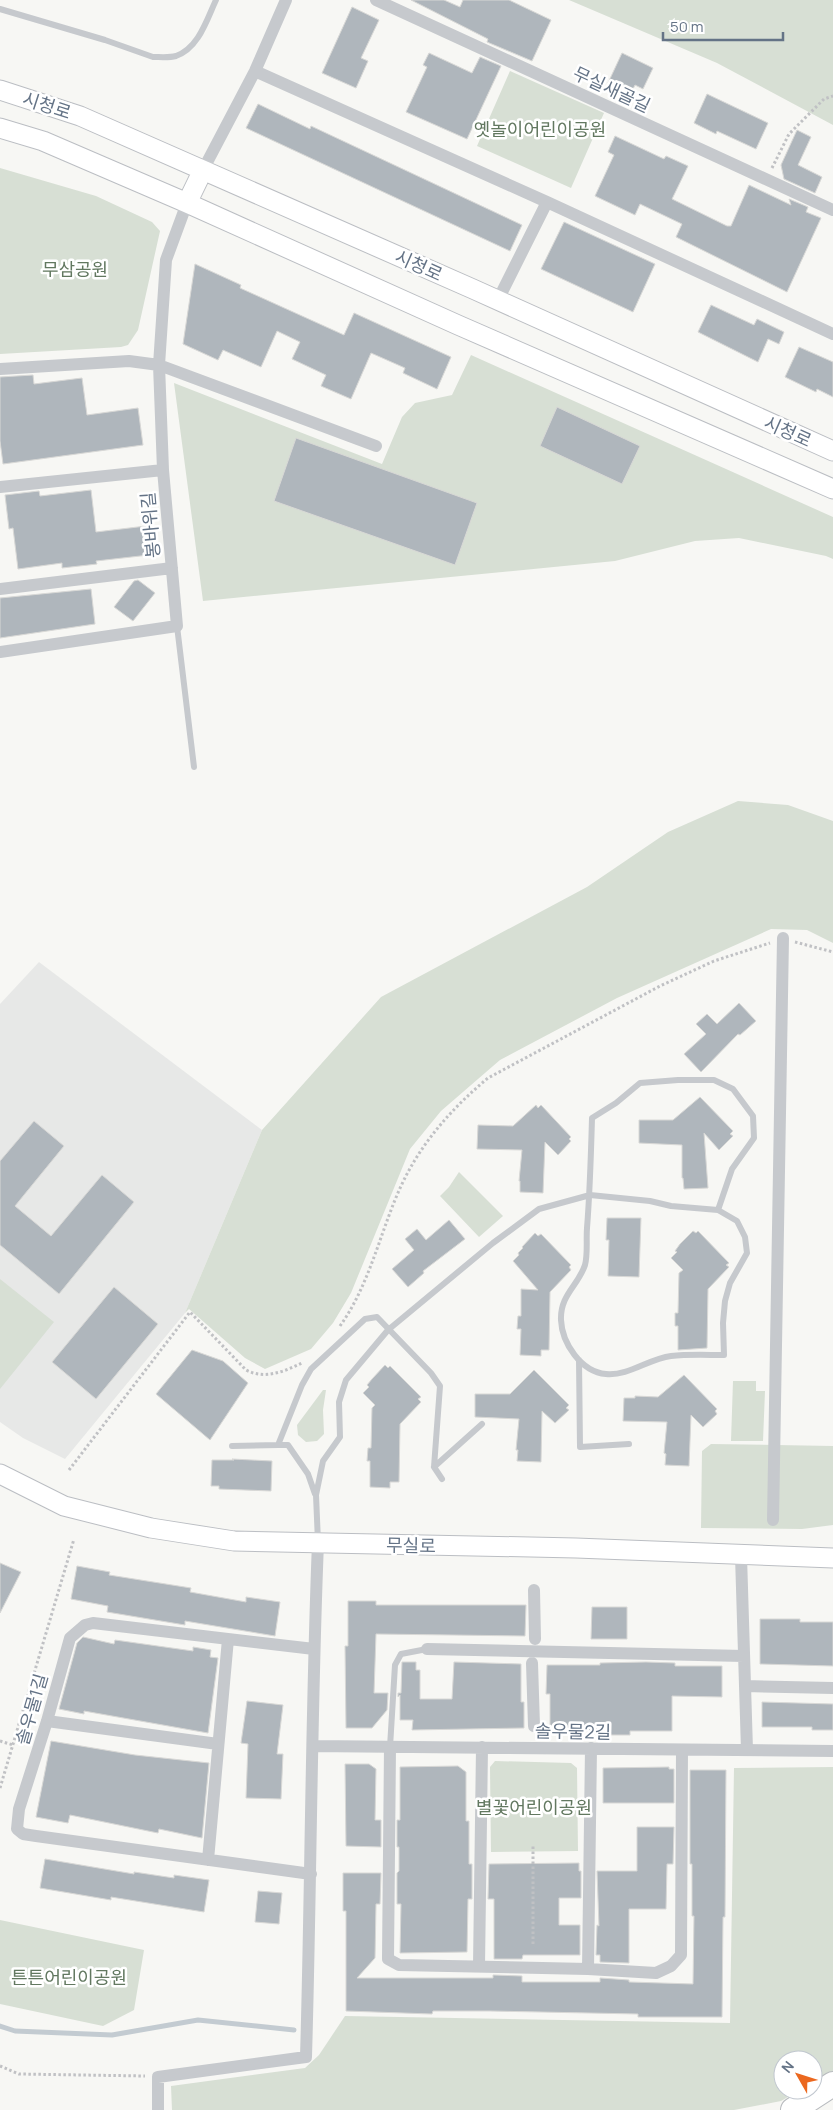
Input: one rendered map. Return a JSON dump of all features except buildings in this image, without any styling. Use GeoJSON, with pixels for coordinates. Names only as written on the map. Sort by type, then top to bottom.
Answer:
{"type":"FeatureCollection","features":[{"type":"Feature","properties":{"kind":"highway"},"geometry":{"type":"LineString","coordinates":[[793,2110],[833,2084]]}},
{"type":"Feature","properties":{"kind":"street"},"geometry":{"type":"LineString","coordinates":[[163,470],[159,365],[166,260],[187,203],[255,71],[286,0]]}},
{"type":"Feature","properties":{"kind":"street","name":"무실새골길"},"geometry":{"type":"LineString","coordinates":[[376,0],[833,210]]}},
{"type":"Feature","properties":{"kind":"street"},"geometry":{"type":"LineString","coordinates":[[255,71],[547,202],[833,334]]}},
{"type":"Feature","properties":{"kind":"street","name":"시청로"},"geometry":{"type":"LineString","coordinates":[[0,90],[80,116],[498,300],[833,452]]}},
{"type":"Feature","properties":{"kind":"street","name":"시청로"},"geometry":{"type":"LineString","coordinates":[[0,128],[43,141],[187,203],[833,490]]}},
{"type":"Feature","properties":{"kind":"street"},"geometry":{"type":"LineString","coordinates":[[498,300],[547,202]]}},
{"type":"Feature","properties":{"kind":"street"},"geometry":{"type":"LineString","coordinates":[[0,369],[129,360],[159,365],[376,446]]}},
{"type":"Feature","properties":{"kind":"street","name":"봉바위길"},"geometry":{"type":"LineString","coordinates":[[0,487],[163,470],[172,568],[0,589]]}},
{"type":"Feature","properties":{"kind":"street"},"geometry":{"type":"LineString","coordinates":[[0,652],[177,626],[172,568]]}},
{"type":"Feature","properties":{"kind":"street"},"geometry":{"type":"LineString","coordinates":[[773,1520],[783,938]]}},
{"type":"Feature","properties":{"kind":"street","name":"무실로"},"geometry":{"type":"LineString","coordinates":[[0,1474],[64,1506],[151,1528],[234,1541],[576,1548],[741,1556],[833,1558]]}},
{"type":"Feature","properties":{"kind":"street"},"geometry":{"type":"LineString","coordinates":[[158,2110],[158,2077],[306,2057],[314,1649],[318,1543]]}},
{"type":"Feature","properties":{"kind":"street"},"geometry":{"type":"LineString","coordinates":[[741,1556],[747,1750]]}},
{"type":"Feature","properties":{"kind":"street"},"geometry":{"type":"LineString","coordinates":[[534,1590],[535,1639]]}},
{"type":"Feature","properties":{"kind":"street","name":"솔우물1길"},"geometry":{"type":"LineString","coordinates":[[311,1874],[36,1836],[23,1834],[17,1829],[19,1809],[47,1721],[70,1638],[85,1625],[93,1623],[314,1649]]}},
{"type":"Feature","properties":{"kind":"street"},"geometry":{"type":"LineString","coordinates":[[208,1860],[228,1639]]}},
{"type":"Feature","properties":{"kind":"street"},"geometry":{"type":"LineString","coordinates":[[427,1649],[744,1656]]}},
{"type":"Feature","properties":{"kind":"street"},"geometry":{"type":"LineString","coordinates":[[532,1663],[534,1726]]}},
{"type":"Feature","properties":{"kind":"street"},"geometry":{"type":"LineString","coordinates":[[745,1686],[833,1688]]}},
{"type":"Feature","properties":{"kind":"street"},"geometry":{"type":"LineString","coordinates":[[47,1721],[218,1744]]}},
{"type":"Feature","properties":{"kind":"street","name":"솔우물2길"},"geometry":{"type":"LineString","coordinates":[[313,1746],[833,1751]]}},
{"type":"Feature","properties":{"kind":"street"},"geometry":{"type":"LineString","coordinates":[[390,1747],[388,1959],[399,1965],[588,1969],[656,1973],[671,1966],[681,1955],[682,1750]]}},
{"type":"Feature","properties":{"kind":"street"},"geometry":{"type":"LineString","coordinates":[[479,1966],[482,1747]]}},
{"type":"Feature","properties":{"kind":"street"},"geometry":{"type":"LineString","coordinates":[[588,1969],[591,1748]]}},
{"type":"Feature","properties":{"kind":"lane"},"geometry":{"type":"LineString","coordinates":[[0,9],[105,40],[153,57],[160,57],[175,56],[188,50],[197,38],[216,0]]}},
{"type":"Feature","properties":{"kind":"lane"},"geometry":{"type":"LineString","coordinates":[[177,626],[194,767]]}},
{"type":"Feature","properties":{"kind":"lane"},"geometry":{"type":"LineString","coordinates":[[318,1543],[316,1495],[323,1461],[340,1437],[339,1402],[346,1380],[388,1330],[493,1243],[540,1209],[590,1195],[718,1210],[737,1221],[745,1237],[747,1253],[730,1283],[723,1323],[724,1355],[671,1356],[652,1361],[631,1371],[604,1374],[592,1370],[579,1360],[563,1336],[562,1306],[567,1293],[585,1265],[590,1195],[592,1118],[616,1103],[640,1083],[714,1080],[733,1089],[754,1116],[754,1138],[732,1169],[718,1210]]}},
{"type":"Feature","properties":{"kind":"lane"},"geometry":{"type":"LineString","coordinates":[[278,1445],[302,1385],[311,1369],[365,1319],[377,1317],[431,1373],[440,1386],[434,1468],[442,1479]]}},
{"type":"Feature","properties":{"kind":"lane"},"geometry":{"type":"LineString","coordinates":[[579,1360],[580,1447],[629,1444]]}},
{"type":"Feature","properties":{"kind":"lane"},"geometry":{"type":"LineString","coordinates":[[434,1468],[482,1424]]}},
{"type":"Feature","properties":{"kind":"lane"},"geometry":{"type":"LineString","coordinates":[[232,1446],[288,1445],[308,1474],[316,1495]]}},
{"type":"Feature","properties":{"kind":"lane"},"geometry":{"type":"LineString","coordinates":[[390,1747],[395,1665],[401,1654],[427,1649]]}},
{"type":"Feature","properties":{"kind":"path"},"geometry":{"type":"LineString","coordinates":[[766,180],[789,134],[824,100],[833,96]]}},
{"type":"Feature","properties":{"kind":"path"},"geometry":{"type":"LineString","coordinates":[[336,1331],[356,1300],[400,1187],[413,1162],[432,1134],[464,1097],[488,1078],[660,986],[714,962],[783,938],[833,952]]}},
{"type":"Feature","properties":{"kind":"path"},"geometry":{"type":"LineString","coordinates":[[69,1470],[190,1312],[246,1370],[255,1375],[280,1373],[307,1360]]}},
{"type":"Feature","properties":{"kind":"path"},"geometry":{"type":"LineString","coordinates":[[0,1788],[74,1539]]}},
{"type":"Feature","properties":{"kind":"path"},"geometry":{"type":"LineString","coordinates":[[0,1741],[13,1745]]}},
{"type":"Feature","properties":{"kind":"path"},"geometry":{"type":"LineString","coordinates":[[533,1944],[534,1846]]}},
{"type":"Feature","properties":{"kind":"path"},"geometry":{"type":"LineString","coordinates":[[0,2066],[19,2074],[158,2077]]}},
{"type":"Feature","properties":{"kind":"shaded area"},"geometry":{"type":"Polygon","coordinates":[[[39,962],[262,1130],[185,1313],[65,1459],[23,1438],[0,1422],[0,1004],[39,962]]]}},
{"type":"Feature","properties":{"kind":"green space"},"geometry":{"type":"Polygon","coordinates":[[[569,0],[833,0],[833,125],[717,63],[569,0]]]}},
{"type":"Feature","properties":{"kind":"green space","name":"옛놀이어린이공원"},"geometry":{"type":"Polygon","coordinates":[[[510,71],[604,113],[571,188],[477,146],[510,71]]]}},
{"type":"Feature","properties":{"kind":"green space","name":"무삼공원"},"geometry":{"type":"Polygon","coordinates":[[[0,168],[96,196],[152,222],[160,231],[138,330],[128,345],[121,347],[0,354],[0,168]]]}},
{"type":"Feature","properties":{"kind":"green space"},"geometry":{"type":"Polygon","coordinates":[[[471,355],[833,517],[833,559],[739,538],[695,541],[615,561],[203,601],[174,383],[382,464],[402,417],[415,403],[452,395],[471,355]]]}},
{"type":"Feature","properties":{"kind":"green space"},"geometry":{"type":"Polygon","coordinates":[[[738,801],[788,805],[833,821],[833,943],[807,930],[771,929],[617,998],[500,1060],[441,1111],[410,1149],[351,1293],[333,1323],[311,1349],[265,1369],[245,1358],[189,1309],[185,1313],[262,1130],[381,997],[587,887],[668,832],[738,801]]]}},
{"type":"Feature","properties":{"kind":"green space"},"geometry":{"type":"Polygon","coordinates":[[[459,1172],[503,1216],[479,1237],[440,1196],[459,1172]]]}},
{"type":"Feature","properties":{"kind":"green space"},"geometry":{"type":"Polygon","coordinates":[[[0,1279],[54,1322],[0,1389],[0,1279]]]}},
{"type":"Feature","properties":{"kind":"green space"},"geometry":{"type":"Polygon","coordinates":[[[733,1381],[756,1381],[756,1391],[765,1391],[763,1441],[731,1441],[733,1381]]]}},
{"type":"Feature","properties":{"kind":"green space"},"geometry":{"type":"Polygon","coordinates":[[[323,1390],[326,1390],[323,1410],[324,1434],[317,1441],[306,1442],[298,1435],[297,1425],[323,1390]]]}},
{"type":"Feature","properties":{"kind":"green space"},"geometry":{"type":"Polygon","coordinates":[[[711,1444],[833,1446],[833,1525],[802,1529],[701,1528],[702,1451],[711,1444]]]}},
{"type":"Feature","properties":{"kind":"green space","name":"별꽃어린이공원"},"geometry":{"type":"Polygon","coordinates":[[[495,1761],[571,1763],[577,1768],[578,1851],[491,1852],[490,1767],[495,1761]]]}},
{"type":"Feature","properties":{"kind":"green space"},"geometry":{"type":"Polygon","coordinates":[[[833,1767],[833,2071],[823,2076],[823,2050],[773,2050],[773,2100],[783,2100],[734,2110],[172,2110],[171,2086],[305,2068],[319,2055],[345,2016],[730,2023],[734,1768],[833,1767]]]}},
{"type":"Feature","properties":{"kind":"green space","name":"튼튼어린이공원"},"geometry":{"type":"Polygon","coordinates":[[[0,1920],[144,1950],[134,2010],[103,2026],[0,2004],[0,1920]]]}},
{"type":"Feature","properties":{"kind":"waterway"},"geometry":{"type":"LineString","coordinates":[[0,2026],[15,2031],[112,2035],[198,2020],[294,2030]]}}]}
